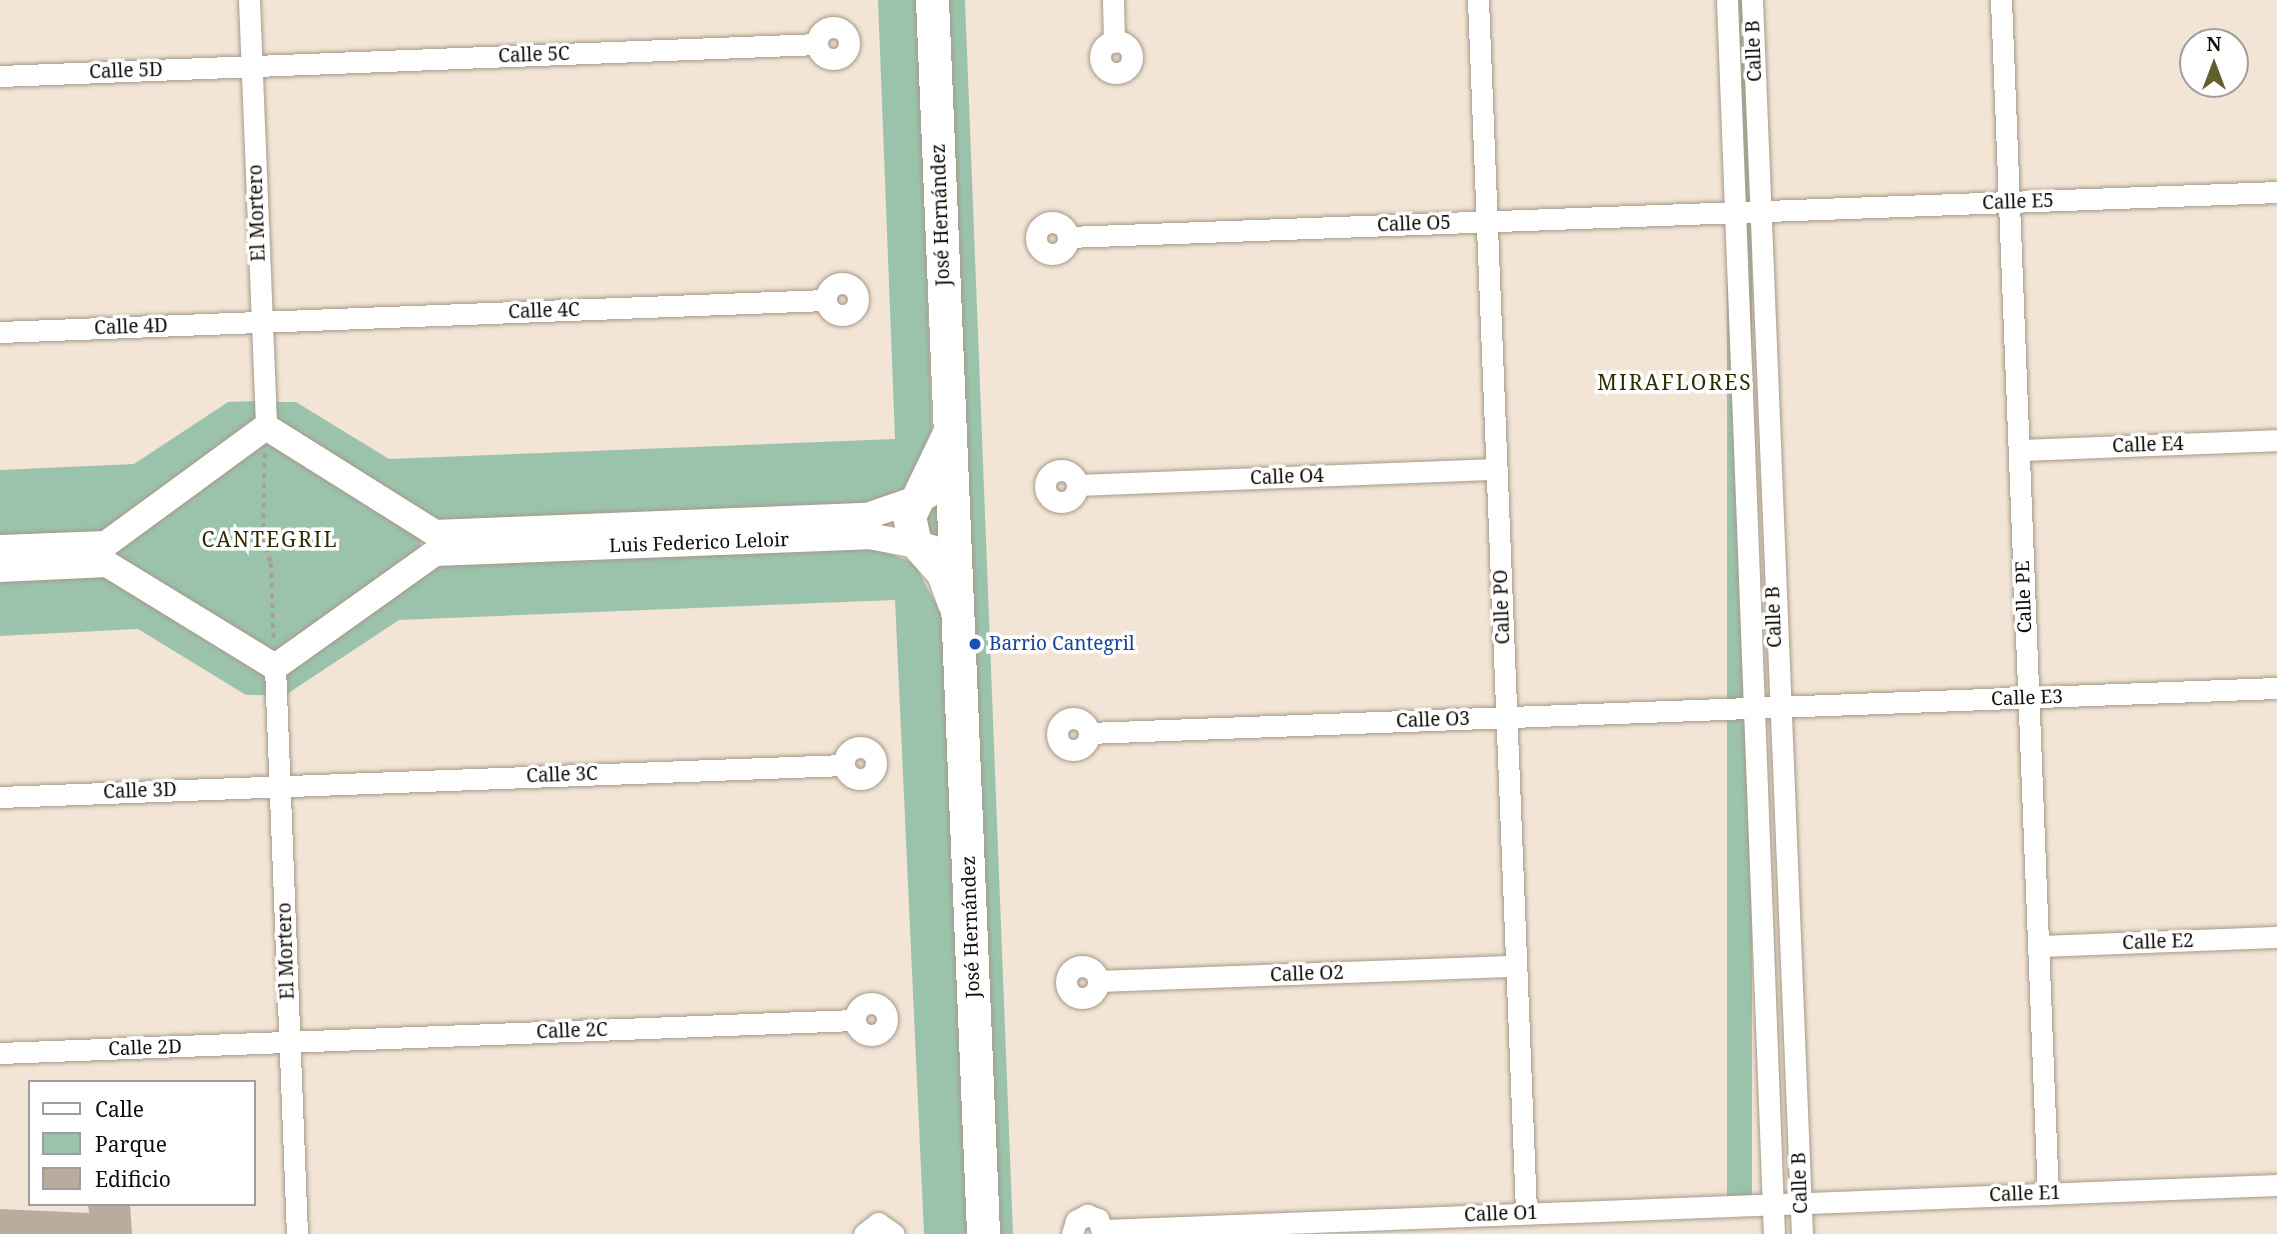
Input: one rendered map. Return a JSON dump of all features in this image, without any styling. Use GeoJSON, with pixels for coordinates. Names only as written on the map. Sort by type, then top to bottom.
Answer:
{"type":"FeatureCollection","features":[{"type":"Feature","properties":{"kind":"main road","name":"José Hernández"},"geometry":{"type":"LineString","coordinates":[[932,0],[949,429],[957,536],[983,1234]]}},
{"type":"Feature","properties":{"kind":"main road","name":"José Hernández"},"geometry":{"type":"LineString","coordinates":[[949,429],[918,499],[909,529],[943,573],[959,620]]}},
{"type":"Feature","properties":{"kind":"street","name":"El Mortero"},"geometry":{"type":"LineString","coordinates":[[248,0],[266,427]]}},
{"type":"Feature","properties":{"kind":"street"},"geometry":{"type":"LineString","coordinates":[[1113,0],[1114,42]]}},
{"type":"Feature","properties":{"kind":"street","name":"Calle PO"},"geometry":{"type":"LineString","coordinates":[[1478,0],[1526,1213]]}},
{"type":"Feature","properties":{"kind":"street","name":"Calle B"},"geometry":{"type":"LineString","coordinates":[[1727,0],[1774,1234]]}},
{"type":"Feature","properties":{"kind":"street","name":"Calle B"},"geometry":{"type":"LineString","coordinates":[[1752,0],[1777,707],[1802,1234]]}},
{"type":"Feature","properties":{"kind":"street","name":"Calle PE"},"geometry":{"type":"LineString","coordinates":[[2001,0],[2048,1194]]}},
{"type":"Feature","properties":{"kind":"street","name":"Calle 5C"},"geometry":{"type":"LineString","coordinates":[[251,66],[817,44]]}},
{"type":"Feature","properties":{"kind":"street","name":"Calle 5D"},"geometry":{"type":"LineString","coordinates":[[0,76],[251,66]]}},
{"type":"Feature","properties":{"kind":"street","name":"Calle E5"},"geometry":{"type":"LineString","coordinates":[[1760,211],[2277,192]]}},
{"type":"Feature","properties":{"kind":"street","name":"Calle O5"},"geometry":{"type":"LineString","coordinates":[[1068,237],[1760,211]]}},
{"type":"Feature","properties":{"kind":"street","name":"Calle 4C"},"geometry":{"type":"LineString","coordinates":[[261,321],[827,300]]}},
{"type":"Feature","properties":{"kind":"street","name":"Calle 4D"},"geometry":{"type":"LineString","coordinates":[[0,332],[261,321]]}},
{"type":"Feature","properties":{"kind":"street"},"geometry":{"type":"LineString","coordinates":[[0,548],[106,554],[275,667],[435,543],[266,427],[106,554],[0,569]]}},
{"type":"Feature","properties":{"kind":"street","name":"Calle E4"},"geometry":{"type":"LineString","coordinates":[[2019,450],[2277,440]]}},
{"type":"Feature","properties":{"kind":"street","name":"Calle O4"},"geometry":{"type":"LineString","coordinates":[[1077,485],[1497,469]]}},
{"type":"Feature","properties":{"kind":"street","name":"Luis Federico Leloir"},"geometry":{"type":"LineString","coordinates":[[435,543],[867,516],[930,495],[955,503]]}},
{"type":"Feature","properties":{"kind":"street","name":"Luis Federico Leloir"},"geometry":{"type":"LineString","coordinates":[[435,543],[869,537],[923,548],[948,545],[957,536]]}},
{"type":"Feature","properties":{"kind":"street","name":"El Mortero"},"geometry":{"type":"LineString","coordinates":[[275,667],[296,1234]]}},
{"type":"Feature","properties":{"kind":"street","name":"Calle E3"},"geometry":{"type":"LineString","coordinates":[[1777,707],[2277,688]]}},
{"type":"Feature","properties":{"kind":"street","name":"Calle O3"},"geometry":{"type":"LineString","coordinates":[[1089,733],[1777,707]]}},
{"type":"Feature","properties":{"kind":"street","name":"Calle 3C"},"geometry":{"type":"LineString","coordinates":[[279,786],[844,765]]}},
{"type":"Feature","properties":{"kind":"street","name":"Calle 3D"},"geometry":{"type":"LineString","coordinates":[[0,797],[279,786]]}},
{"type":"Feature","properties":{"kind":"street","name":"Calle E2"},"geometry":{"type":"LineString","coordinates":[[2038,946],[2277,937]]}},
{"type":"Feature","properties":{"kind":"street","name":"Calle O2"},"geometry":{"type":"LineString","coordinates":[[1098,981],[1516,966]]}},
{"type":"Feature","properties":{"kind":"street","name":"Calle 2C"},"geometry":{"type":"LineString","coordinates":[[289,1042],[855,1020]]}},
{"type":"Feature","properties":{"kind":"street","name":"Calle 2D"},"geometry":{"type":"LineString","coordinates":[[0,1054],[289,1042]]}},
{"type":"Feature","properties":{"kind":"street","name":"Calle E1"},"geometry":{"type":"LineString","coordinates":[[1773,1204],[2277,1185]]}},
{"type":"Feature","properties":{"kind":"street","name":"Calle O1"},"geometry":{"type":"LineString","coordinates":[[1072,1234],[1076,1221],[1087,1215],[1103,1232],[1773,1204]]}},
{"type":"Feature","properties":{"kind":"street"},"geometry":{"type":"LineString","coordinates":[[864,1234],[878,1223],[894,1234]]}},
{"type":"Feature","properties":{"kind":"path"},"geometry":{"type":"LineString","coordinates":[[266,427],[263,538],[271,563],[275,667]]}},
{"type":"Feature","properties":{"kind":"green space"},"geometry":{"type":"Polygon","coordinates":[[[878,0],[918,0],[932,432],[907,491],[882,503],[431,521],[276,419],[275,402],[296,402],[389,459],[895,439],[878,0]]]}},
{"type":"Feature","properties":{"kind":"green space"},"geometry":{"type":"Polygon","coordinates":[[[932,0],[965,0],[1013,1234],[983,1234],[959,620],[930,555],[922,491],[934,474],[932,0]]]}},
{"type":"Feature","properties":{"kind":"green space"},"geometry":{"type":"Polygon","coordinates":[[[1727,0],[1752,0],[1752,1205],[1727,1205],[1727,0]]]}},
{"type":"Feature","properties":{"kind":"green space"},"geometry":{"type":"Polygon","coordinates":[[[258,401],[258,420],[111,534],[0,542],[0,470],[134,464],[228,402],[258,401]]]}},
{"type":"Feature","properties":{"kind":"green space"},"geometry":{"type":"Polygon","coordinates":[[[260,444],[271,444],[420,534],[421,550],[279,654],[116,561],[116,548],[260,444]]]}},
{"type":"Feature","properties":{"kind":"green space"},"geometry":{"type":"Polygon","coordinates":[[[856,541],[914,563],[942,615],[969,1234],[924,1234],[895,600],[399,620],[287,694],[287,671],[432,564],[856,541]]]}},
{"type":"Feature","properties":{"kind":"green space"},"geometry":{"type":"Polygon","coordinates":[[[106,575],[268,676],[269,695],[246,695],[138,629],[0,636],[0,576],[106,575]]]}},
{"type":"Feature","properties":{"kind":"building"},"geometry":{"type":"Polygon","coordinates":[[[88,1206],[130,1206],[132,1234],[0,1234],[0,1209],[89,1213],[88,1206]]]}},
{"type":"Feature","properties":{"kind":"place","name":"Barrio Cantegril"},"geometry":{"type":"Point","coordinates":[975,644]}},
{"type":"Feature","properties":{"kind":"district","name":"MIRAFLORES"},"geometry":{"type":"Point","coordinates":[1675,382]}},
{"type":"Feature","properties":{"kind":"district","name":"CANTEGRIL"},"geometry":{"type":"Point","coordinates":[270,539]}}]}
